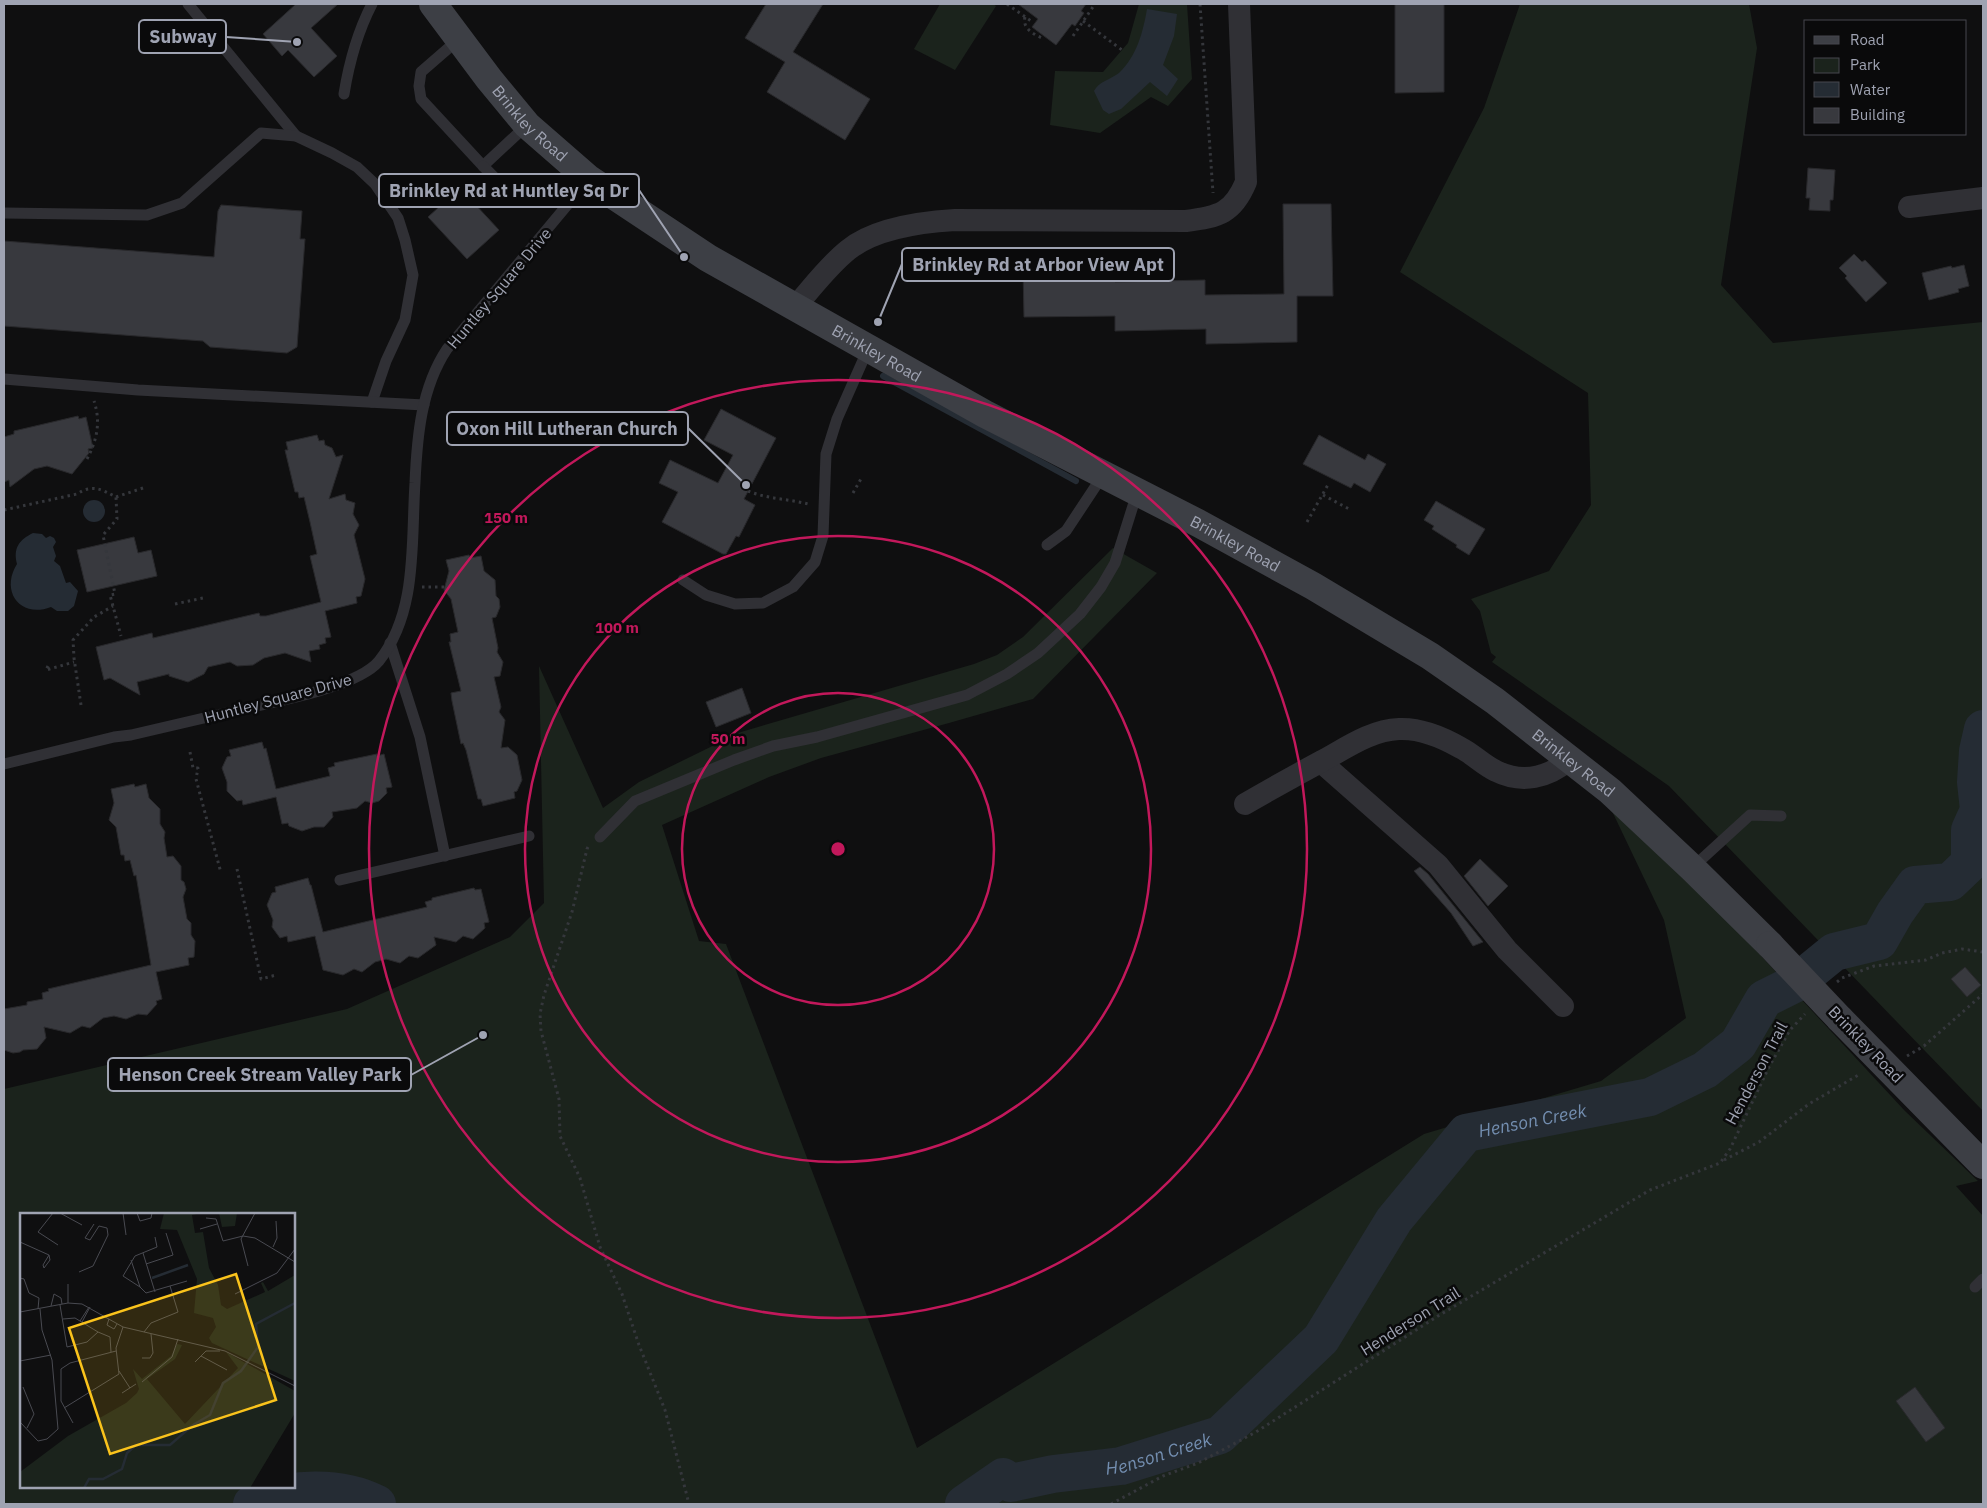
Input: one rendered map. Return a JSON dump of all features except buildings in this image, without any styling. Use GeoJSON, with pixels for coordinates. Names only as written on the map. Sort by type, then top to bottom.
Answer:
{"type":"FeatureCollection","features":[{"type":"Feature","properties":{"kind":"main road","name":"Brinkley Road"},"geometry":{"type":"LineString","coordinates":[[434,4],[489,79],[527,125],[589,179],[708,258],[985,414],[1198,523],[1328,594],[1430,656],[1495,701],[1610,791],[1692,868],[1770,945],[1983,1165]]}},
{"type":"Feature","properties":{"kind":"street"},"geometry":{"type":"LineString","coordinates":[[795,307],[849,249],[902,226],[955,220],[1186,221],[1215,215],[1228,210],[1239,199],[1246,182],[1239,4]]}},
{"type":"Feature","properties":{"kind":"street"},"geometry":{"type":"LineString","coordinates":[[1909,207],[1983,198]]}},
{"type":"Feature","properties":{"kind":"street"},"geometry":{"type":"LineString","coordinates":[[1245,804],[1369,736],[1398,729],[1419,731],[1436,736],[1461,748],[1496,771],[1521,779],[1546,775],[1558,769],[1570,759]]}},
{"type":"Feature","properties":{"kind":"street"},"geometry":{"type":"LineString","coordinates":[[1322,762],[1438,866],[1507,950],[1563,1006]]}},
{"type":"Feature","properties":{"kind":"lane"},"geometry":{"type":"LineString","coordinates":[[188,4],[296,136]]}},
{"type":"Feature","properties":{"kind":"lane"},"geometry":{"type":"LineString","coordinates":[[344,94],[349,64],[362,22],[372,4]]}},
{"type":"Feature","properties":{"kind":"lane"},"geometry":{"type":"LineString","coordinates":[[460,38],[421,72],[421,99],[512,195]]}},
{"type":"Feature","properties":{"kind":"lane"},"geometry":{"type":"LineString","coordinates":[[484,166],[527,125]]}},
{"type":"Feature","properties":{"kind":"lane"},"geometry":{"type":"LineString","coordinates":[[4,213],[147,215],[182,203],[262,133],[296,136],[332,153],[357,168],[375,184],[398,218],[406,240],[413,276],[405,320],[386,361],[372,402]]}},
{"type":"Feature","properties":{"kind":"lane","name":"Huntley Square Drive"},"geometry":{"type":"LineString","coordinates":[[4,764],[114,737],[131,735],[275,702],[339,684],[359,676],[379,662],[390,643],[404,608],[410,581],[417,445],[424,405],[432,375],[447,349],[589,179]]}},
{"type":"Feature","properties":{"kind":"lane"},"geometry":{"type":"LineString","coordinates":[[683,580],[706,595],[735,604],[763,604],[793,587],[815,562],[823,536],[826,454],[836,419],[868,348]]}},
{"type":"Feature","properties":{"kind":"lane"},"geometry":{"type":"LineString","coordinates":[[4,379],[138,390],[424,405]]}},
{"type":"Feature","properties":{"kind":"lane"},"geometry":{"type":"LineString","coordinates":[[1047,545],[1066,531],[1103,475]]}},
{"type":"Feature","properties":{"kind":"lane"},"geometry":{"type":"LineString","coordinates":[[600,837],[635,801],[701,773],[773,746],[817,737],[967,695],[1007,674],[1038,653],[1080,614],[1101,587],[1115,563],[1138,493]]}},
{"type":"Feature","properties":{"kind":"lane"},"geometry":{"type":"LineString","coordinates":[[390,643],[420,737],[445,856]]}},
{"type":"Feature","properties":{"kind":"lane"},"geometry":{"type":"LineString","coordinates":[[1692,868],[1750,815],[1781,816]]}},
{"type":"Feature","properties":{"kind":"lane"},"geometry":{"type":"LineString","coordinates":[[340,880],[529,836]]}},
{"type":"Feature","properties":{"kind":"path"},"geometry":{"type":"LineString","coordinates":[[1008,4],[1031,21]]}},
{"type":"Feature","properties":{"kind":"path"},"geometry":{"type":"LineString","coordinates":[[1073,36],[1095,4]]}},
{"type":"Feature","properties":{"kind":"path"},"geometry":{"type":"LineString","coordinates":[[1200,4],[1215,215]]}},
{"type":"Feature","properties":{"kind":"path"},"geometry":{"type":"LineString","coordinates":[[1025,17],[1024,22],[1027,29],[1042,38]]}},
{"type":"Feature","properties":{"kind":"path"},"geometry":{"type":"LineString","coordinates":[[1083,21],[1122,50]]}},
{"type":"Feature","properties":{"kind":"path"},"geometry":{"type":"LineString","coordinates":[[87,459],[98,431],[98,414],[94,401]]}},
{"type":"Feature","properties":{"kind":"path"},"geometry":{"type":"LineString","coordinates":[[853,494],[862,477]]}},
{"type":"Feature","properties":{"kind":"path"},"geometry":{"type":"LineString","coordinates":[[1308,522],[1329,483]]}},
{"type":"Feature","properties":{"kind":"path"},"geometry":{"type":"LineString","coordinates":[[4,510],[77,494],[93,487],[116,497],[146,487]]}},
{"type":"Feature","properties":{"kind":"path"},"geometry":{"type":"LineString","coordinates":[[748,492],[796,501],[824,509]]}},
{"type":"Feature","properties":{"kind":"path"},"geometry":{"type":"LineString","coordinates":[[1323,495],[1351,510]]}},
{"type":"Feature","properties":{"kind":"path"},"geometry":{"type":"LineString","coordinates":[[116,497],[117,519],[103,535],[115,594],[110,595],[121,636]]}},
{"type":"Feature","properties":{"kind":"path"},"geometry":{"type":"LineString","coordinates":[[419,587],[445,588]]}},
{"type":"Feature","properties":{"kind":"path"},"geometry":{"type":"LineString","coordinates":[[175,604],[203,598]]}},
{"type":"Feature","properties":{"kind":"path"},"geometry":{"type":"LineString","coordinates":[[82,705],[74,662],[74,640],[94,617],[113,606]]}},
{"type":"Feature","properties":{"kind":"path"},"geometry":{"type":"LineString","coordinates":[[48,666],[46,670],[74,662]]}},
{"type":"Feature","properties":{"kind":"path"},"geometry":{"type":"LineString","coordinates":[[190,752],[193,768],[198,768],[196,779],[221,873]]}},
{"type":"Feature","properties":{"kind":"path"},"geometry":{"type":"LineString","coordinates":[[600,837],[586,849],[572,912],[544,995],[540,1014],[541,1032],[559,1099],[560,1136],[580,1178],[600,1247],[622,1294],[639,1345],[665,1410],[688,1504]]}},
{"type":"Feature","properties":{"kind":"path"},"geometry":{"type":"LineString","coordinates":[[237,869],[261,979],[276,975]]}},
{"type":"Feature","properties":{"kind":"path"},"geometry":{"type":"LineString","coordinates":[[1834,985],[1842,978],[1874,966],[1926,960],[1942,953],[1962,949],[1983,952]]}},
{"type":"Feature","properties":{"kind":"path","name":"Henderson Trail"},"geometry":{"type":"LineString","coordinates":[[1111,1504],[1162,1476],[1198,1463],[1256,1432],[1438,1316],[1650,1190],[1709,1168],[1759,1142],[1809,1104],[1852,1078],[1889,1068],[1924,1046],[1983,994]]}},
{"type":"Feature","properties":{"kind":"path","name":"Henderson Trail"},"geometry":{"type":"LineString","coordinates":[[1724,1160],[1790,1030],[1810,1009]]}},
{"type":"Feature","properties":{"kind":"green space"},"geometry":{"type":"Polygon","coordinates":[[[940,4],[993,4],[996,6],[955,70],[914,49],[940,4]]]}},
{"type":"Feature","properties":{"kind":"green space"},"geometry":{"type":"Polygon","coordinates":[[[1139,4],[1187,4],[1192,79],[1168,106],[1151,97],[1100,133],[1050,125],[1055,71],[1103,72],[1128,43],[1139,4]]]}},
{"type":"Feature","properties":{"kind":"green space"},"geometry":{"type":"Polygon","coordinates":[[[1520,4],[1749,4],[1757,48],[1721,285],[1773,343],[1983,322],[1983,1111],[1669,786],[1492,662],[1496,657],[1491,653],[1480,611],[1471,599],[1549,571],[1591,505],[1588,393],[1400,272],[1484,108],[1520,4]]]}},
{"type":"Feature","properties":{"kind":"green space"},"geometry":{"type":"Polygon","coordinates":[[[1113,548],[1157,573],[1033,699],[821,758],[769,777],[662,825],[699,941],[726,944],[917,1448],[1424,1134],[1601,1081],[1686,1018],[1664,920],[1611,809],[1699,889],[1905,1111],[1978,1181],[1956,1186],[1983,1216],[1983,1504],[4,1504],[4,1089],[347,1009],[510,937],[544,903],[539,666],[603,808],[639,782],[741,732],[974,664],[997,655],[1023,637],[1113,548]]]}},
{"type":"Feature","properties":{"kind":"water"},"geometry":{"type":"Polygon","coordinates":[[[1147,9],[1177,14],[1174,36],[1163,65],[1178,79],[1167,96],[1150,82],[1121,109],[1109,114],[1103,110],[1094,91],[1102,83],[1119,73],[1130,59],[1141,35],[1147,9]]]}},
{"type":"Feature","properties":{"kind":"water"},"geometry":{"type":"Polygon","coordinates":[[[94,500],[102,503],[105,511],[102,519],[94,522],[86,519],[83,511],[86,503],[94,500]]]}},
{"type":"Feature","properties":{"kind":"water"},"geometry":{"type":"Polygon","coordinates":[[[33,533],[42,534],[46,538],[50,536],[54,538],[56,542],[53,547],[56,556],[54,561],[60,566],[66,583],[70,582],[78,591],[74,606],[68,611],[57,611],[51,607],[40,610],[30,609],[22,606],[12,593],[12,574],[17,564],[16,553],[18,545],[33,533]]]}},
{"type":"Feature","properties":{"kind":"waterway"},"geometry":{"type":"LineString","coordinates":[[883,376],[1076,481]]}},
{"type":"Feature","properties":{"kind":"waterway","name":"Henson Creek"},"geometry":{"type":"LineString","coordinates":[[964,1504],[1003,1477],[1011,1483],[1053,1474],[1121,1466],[1220,1435],[1321,1339],[1394,1220],[1466,1133],[1650,1097],[1705,1070],[1738,1044],[1764,999],[1796,983],[1834,952],[1879,941],[1895,913],[1915,885],[1950,882],[1970,863],[1970,830],[1979,810],[1976,782],[1978,751],[1983,729]]}},
{"type":"Feature","properties":{"kind":"waterway","name":"Henson Creek"},"geometry":{"type":"LineString","coordinates":[[252,1504],[282,1494],[314,1490],[347,1494],[377,1504]]}},
{"type":"Feature","properties":{"kind":"place","name":"Subway"},"geometry":{"type":"Point","coordinates":[297,42]}},
{"type":"Feature","properties":{"kind":"place","name":"Brinkley Rd at Huntley Sq Dr"},"geometry":{"type":"Point","coordinates":[684,257]}},
{"type":"Feature","properties":{"kind":"place","name":"Brinkley Rd at Arbor View Apt"},"geometry":{"type":"Point","coordinates":[878,322]}},
{"type":"Feature","properties":{"kind":"place","name":"Oxon Hill Lutheran Church"},"geometry":{"type":"Point","coordinates":[746,485]}},
{"type":"Feature","properties":{"kind":"place","name":"Henson Creek Stream Valley Park"},"geometry":{"type":"Point","coordinates":[483,1035]}}]}
